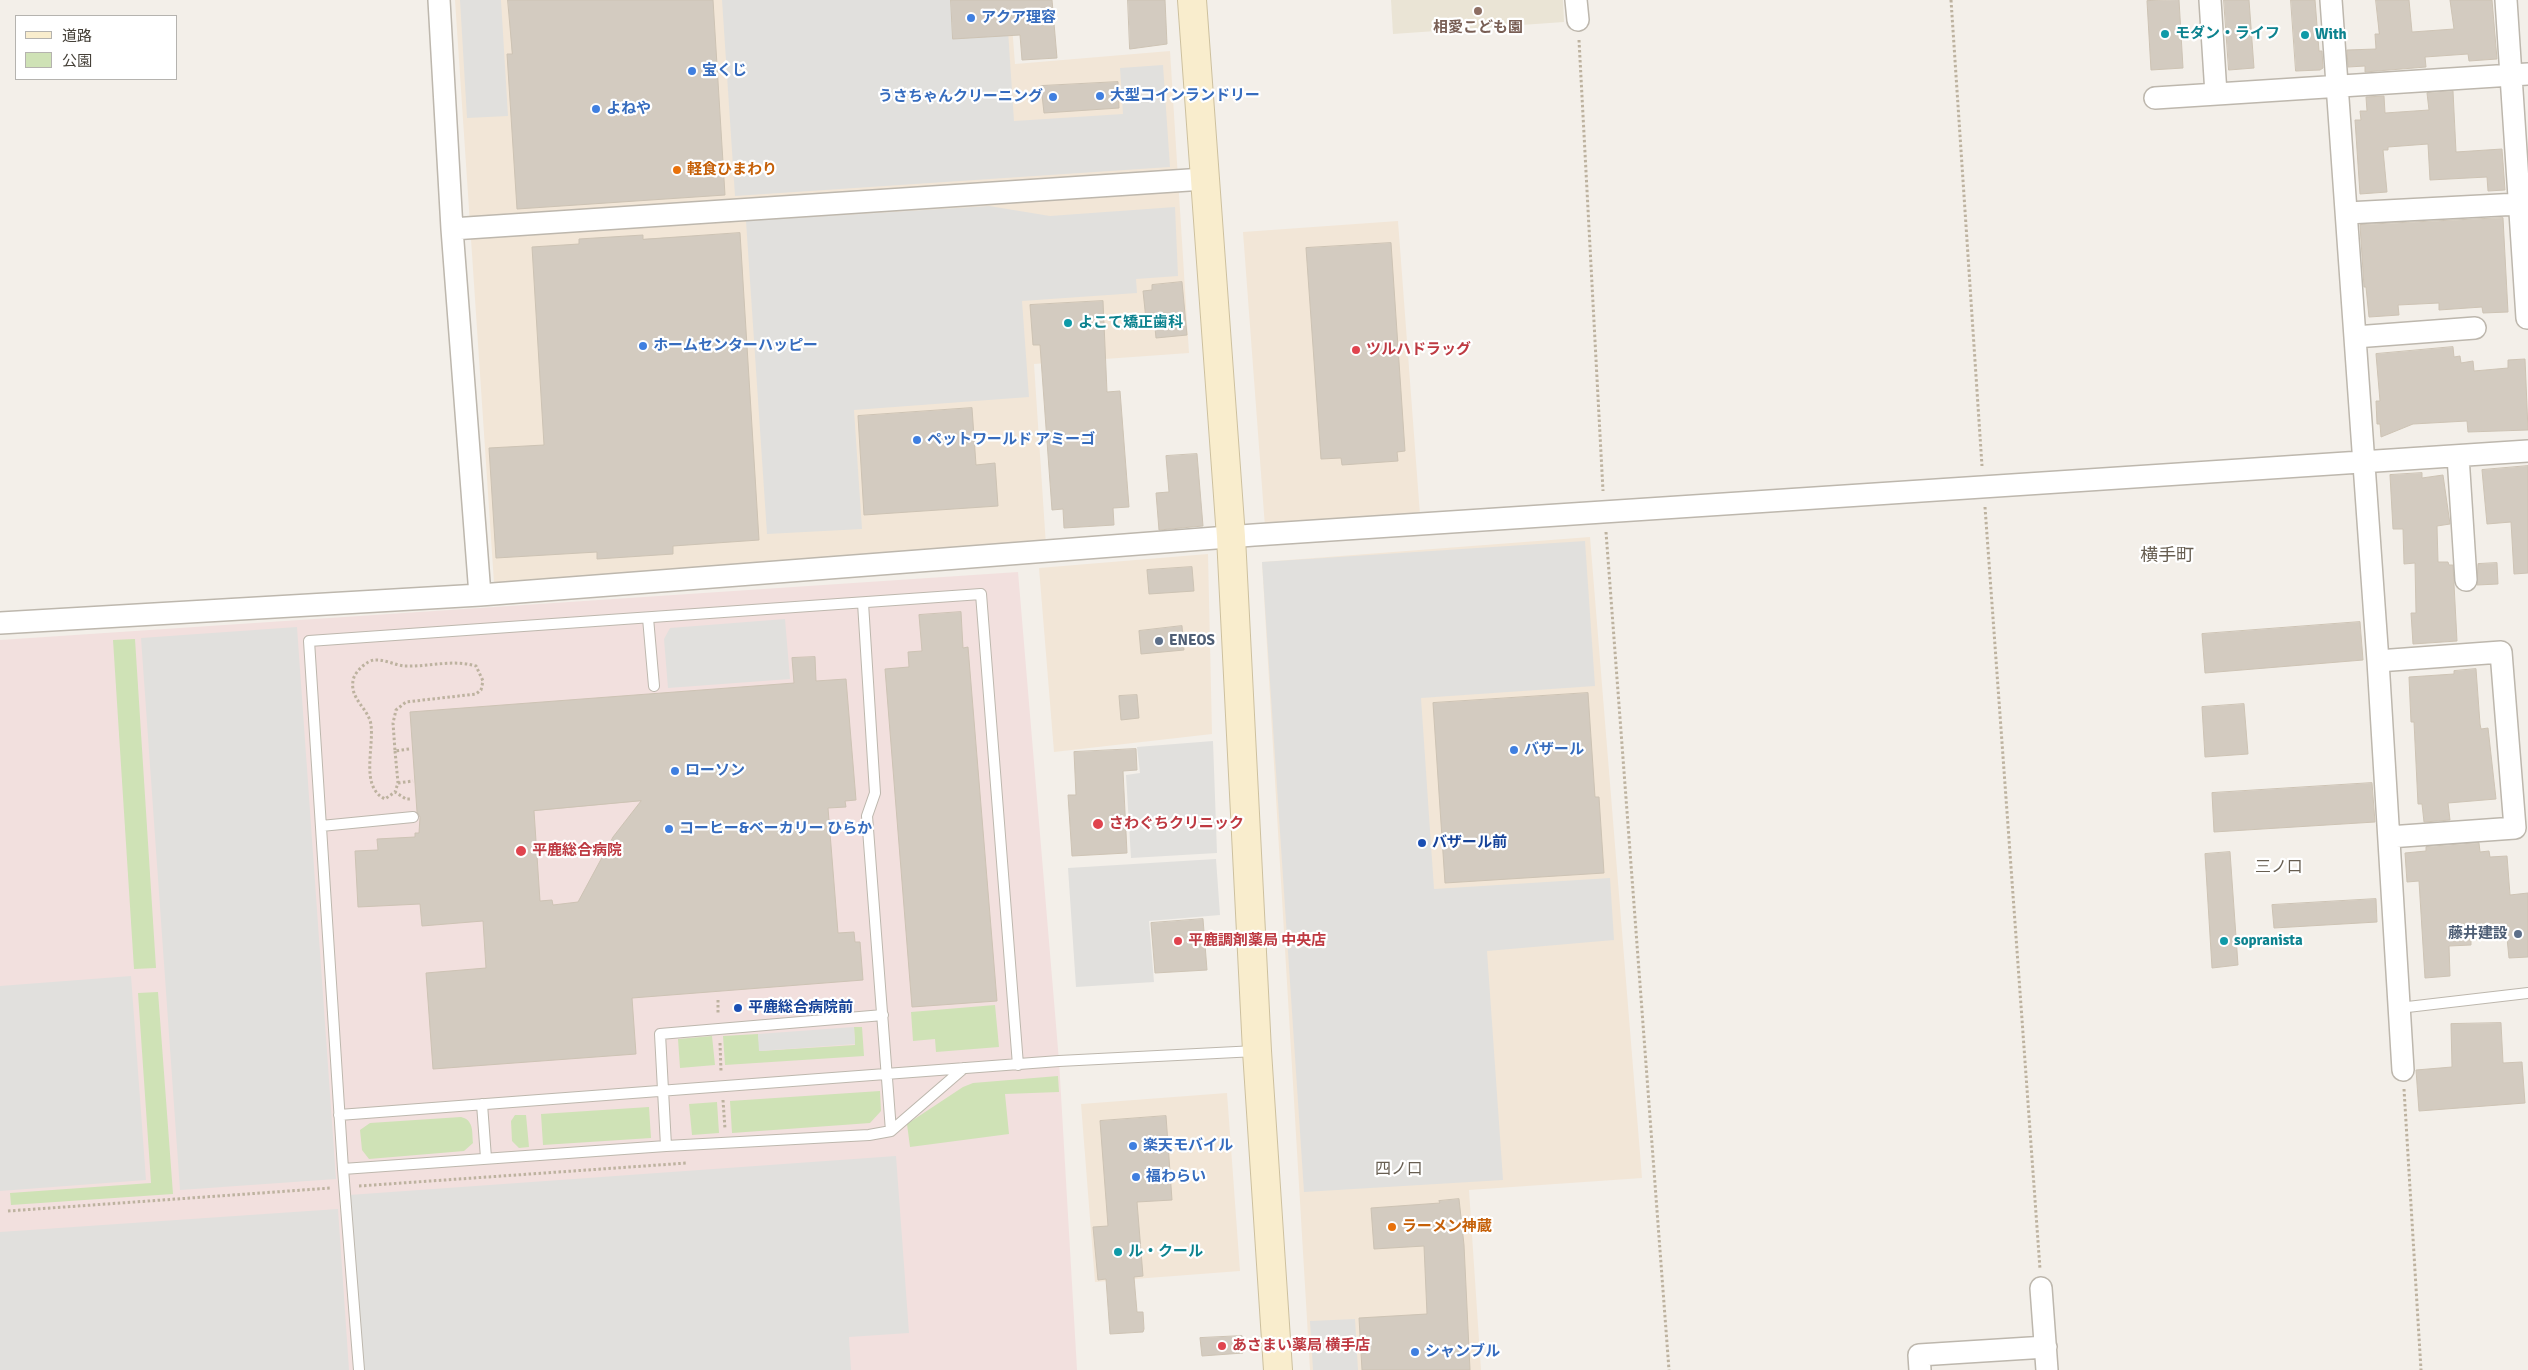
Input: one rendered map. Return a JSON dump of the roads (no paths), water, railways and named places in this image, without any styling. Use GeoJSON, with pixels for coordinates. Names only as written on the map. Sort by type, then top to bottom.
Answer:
{"type":"FeatureCollection","features":[{"type":"Feature","properties":{"kind":"street"},"geometry":{"type":"LineString","coordinates":[[439,0],[452,229],[480,595]]}},
{"type":"Feature","properties":{"kind":"street"},"geometry":{"type":"LineString","coordinates":[[1192,0],[1231,537],[1258,1051],[1278,1370]]}},
{"type":"Feature","properties":{"kind":"street"},"geometry":{"type":"LineString","coordinates":[[2210,0],[2216,94]]}},
{"type":"Feature","properties":{"kind":"street"},"geometry":{"type":"LineString","coordinates":[[2331,0],[2378,661],[2403,1070]]}},
{"type":"Feature","properties":{"kind":"street"},"geometry":{"type":"LineString","coordinates":[[2506,0],[2519,75],[2519,204],[2527,318]]}},
{"type":"Feature","properties":{"kind":"street"},"geometry":{"type":"LineString","coordinates":[[2155,98],[2519,75]]}},
{"type":"Feature","properties":{"kind":"street"},"geometry":{"type":"LineString","coordinates":[[452,229],[1204,179]]}},
{"type":"Feature","properties":{"kind":"street"},"geometry":{"type":"LineString","coordinates":[[2347,213],[2519,204]]}},
{"type":"Feature","properties":{"kind":"street"},"geometry":{"type":"LineString","coordinates":[[2355,337],[2475,328]]}},
{"type":"Feature","properties":{"kind":"street"},"geometry":{"type":"LineString","coordinates":[[0,623],[480,595],[1231,537],[2528,451]]}},
{"type":"Feature","properties":{"kind":"street"},"geometry":{"type":"LineString","coordinates":[[2458,456],[2466,580]]}},
{"type":"Feature","properties":{"kind":"street"},"geometry":{"type":"LineString","coordinates":[[2378,661],[2501,652],[2515,828],[2389,836]]}},
{"type":"Feature","properties":{"kind":"street"},"geometry":{"type":"LineString","coordinates":[[2041,1288],[2047,1370]]}},
{"type":"Feature","properties":{"kind":"street"},"geometry":{"type":"LineString","coordinates":[[1920,1370],[1919,1355],[2046,1347]]}},
{"type":"Feature","properties":{"kind":"lane"},"geometry":{"type":"LineString","coordinates":[[359,1370],[344,1187],[309,641],[981,594],[1018,1065]]}},
{"type":"Feature","properties":{"kind":"lane"},"geometry":{"type":"LineString","coordinates":[[863,603],[875,792],[867,816],[890,1097],[891,1131]]}},
{"type":"Feature","properties":{"kind":"lane"},"geometry":{"type":"LineString","coordinates":[[648,618],[654,686]]}},
{"type":"Feature","properties":{"kind":"lane"},"geometry":{"type":"LineString","coordinates":[[322,826],[413,817]]}},
{"type":"Feature","properties":{"kind":"lane"},"geometry":{"type":"LineString","coordinates":[[2399,1008],[2528,993]]}},
{"type":"Feature","properties":{"kind":"lane"},"geometry":{"type":"LineString","coordinates":[[666,1146],[660,1034],[883,1015]]}},
{"type":"Feature","properties":{"kind":"lane"},"geometry":{"type":"LineString","coordinates":[[340,1115],[964,1068],[1258,1051]]}},
{"type":"Feature","properties":{"kind":"lane"},"geometry":{"type":"LineString","coordinates":[[343,1170],[666,1146],[869,1135],[891,1131],[964,1068]]}},
{"type":"Feature","properties":{"kind":"lane"},"geometry":{"type":"LineString","coordinates":[[890,1097],[901,1111],[916,1110]]}},
{"type":"Feature","properties":{"kind":"lane"},"geometry":{"type":"LineString","coordinates":[[482,1104],[486,1158]]}},
{"type":"Feature","properties":{"kind":"place","name":"相愛こども園"},"geometry":{"type":"Point","coordinates":[1478,11]}},
{"type":"Feature","properties":{"kind":"place","name":"アクア理容"},"geometry":{"type":"Point","coordinates":[971,18]}},
{"type":"Feature","properties":{"kind":"place","name":"モダン・ライフ"},"geometry":{"type":"Point","coordinates":[2165,34]}},
{"type":"Feature","properties":{"kind":"place","name":"With"},"geometry":{"type":"Point","coordinates":[2305,35]}},
{"type":"Feature","properties":{"kind":"place","name":"宝くじ"},"geometry":{"type":"Point","coordinates":[692,71]}},
{"type":"Feature","properties":{"kind":"place","name":"大型コインランドリー"},"geometry":{"type":"Point","coordinates":[1100,96]}},
{"type":"Feature","properties":{"kind":"place","name":"うさちゃんクリーニング"},"geometry":{"type":"Point","coordinates":[1053,97]}},
{"type":"Feature","properties":{"kind":"place","name":"よねや"},"geometry":{"type":"Point","coordinates":[596,109]}},
{"type":"Feature","properties":{"kind":"place","name":"軽食ひまわり"},"geometry":{"type":"Point","coordinates":[677,170]}},
{"type":"Feature","properties":{"kind":"place","name":"よこて矯正歯科"},"geometry":{"type":"Point","coordinates":[1068,323]}},
{"type":"Feature","properties":{"kind":"place","name":"ホームセンターハッピー"},"geometry":{"type":"Point","coordinates":[643,346]}},
{"type":"Feature","properties":{"kind":"place","name":"ツルハドラッグ"},"geometry":{"type":"Point","coordinates":[1356,350]}},
{"type":"Feature","properties":{"kind":"place","name":"ペットワールド アミーゴ"},"geometry":{"type":"Point","coordinates":[917,440]}},
{"type":"Feature","properties":{"kind":"place","name":"ENEOS"},"geometry":{"type":"Point","coordinates":[1159,641]}},
{"type":"Feature","properties":{"kind":"place","name":"バザール"},"geometry":{"type":"Point","coordinates":[1514,750]}},
{"type":"Feature","properties":{"kind":"place","name":"ローソン"},"geometry":{"type":"Point","coordinates":[675,771]}},
{"type":"Feature","properties":{"kind":"place","name":"さわぐちクリニック"},"geometry":{"type":"Point","coordinates":[1098,824]}},
{"type":"Feature","properties":{"kind":"place","name":"コーヒー&ベーカリー ひらか"},"geometry":{"type":"Point","coordinates":[669,829]}},
{"type":"Feature","properties":{"kind":"place","name":"バザール前"},"geometry":{"type":"Point","coordinates":[1422,843]}},
{"type":"Feature","properties":{"kind":"place","name":"平鹿総合病院"},"geometry":{"type":"Point","coordinates":[521,851]}},
{"type":"Feature","properties":{"kind":"place","name":"藤井建設"},"geometry":{"type":"Point","coordinates":[2518,934]}},
{"type":"Feature","properties":{"kind":"place","name":"平鹿調剤薬局 中央店"},"geometry":{"type":"Point","coordinates":[1178,941]}},
{"type":"Feature","properties":{"kind":"place","name":"sopranista"},"geometry":{"type":"Point","coordinates":[2224,941]}},
{"type":"Feature","properties":{"kind":"place","name":"平鹿総合病院前"},"geometry":{"type":"Point","coordinates":[738,1008]}},
{"type":"Feature","properties":{"kind":"place","name":"楽天モバイル"},"geometry":{"type":"Point","coordinates":[1133,1146]}},
{"type":"Feature","properties":{"kind":"place","name":"福わらい"},"geometry":{"type":"Point","coordinates":[1136,1177]}},
{"type":"Feature","properties":{"kind":"place","name":"ラーメン神蔵"},"geometry":{"type":"Point","coordinates":[1392,1227]}},
{"type":"Feature","properties":{"kind":"place","name":"ル・クール"},"geometry":{"type":"Point","coordinates":[1118,1252]}},
{"type":"Feature","properties":{"kind":"place","name":"あさまい薬局 横手店"},"geometry":{"type":"Point","coordinates":[1222,1346]}},
{"type":"Feature","properties":{"kind":"place","name":"シャンブル"},"geometry":{"type":"Point","coordinates":[1415,1352]}},
{"type":"Feature","properties":{"kind":"district","name":"横手町"},"geometry":{"type":"Point","coordinates":[2167,556]}},
{"type":"Feature","properties":{"kind":"district","name":"三ノ口"},"geometry":{"type":"Point","coordinates":[2279,868]}},
{"type":"Feature","properties":{"kind":"district","name":"四ノ口"},"geometry":{"type":"Point","coordinates":[1399,1170]}}]}
